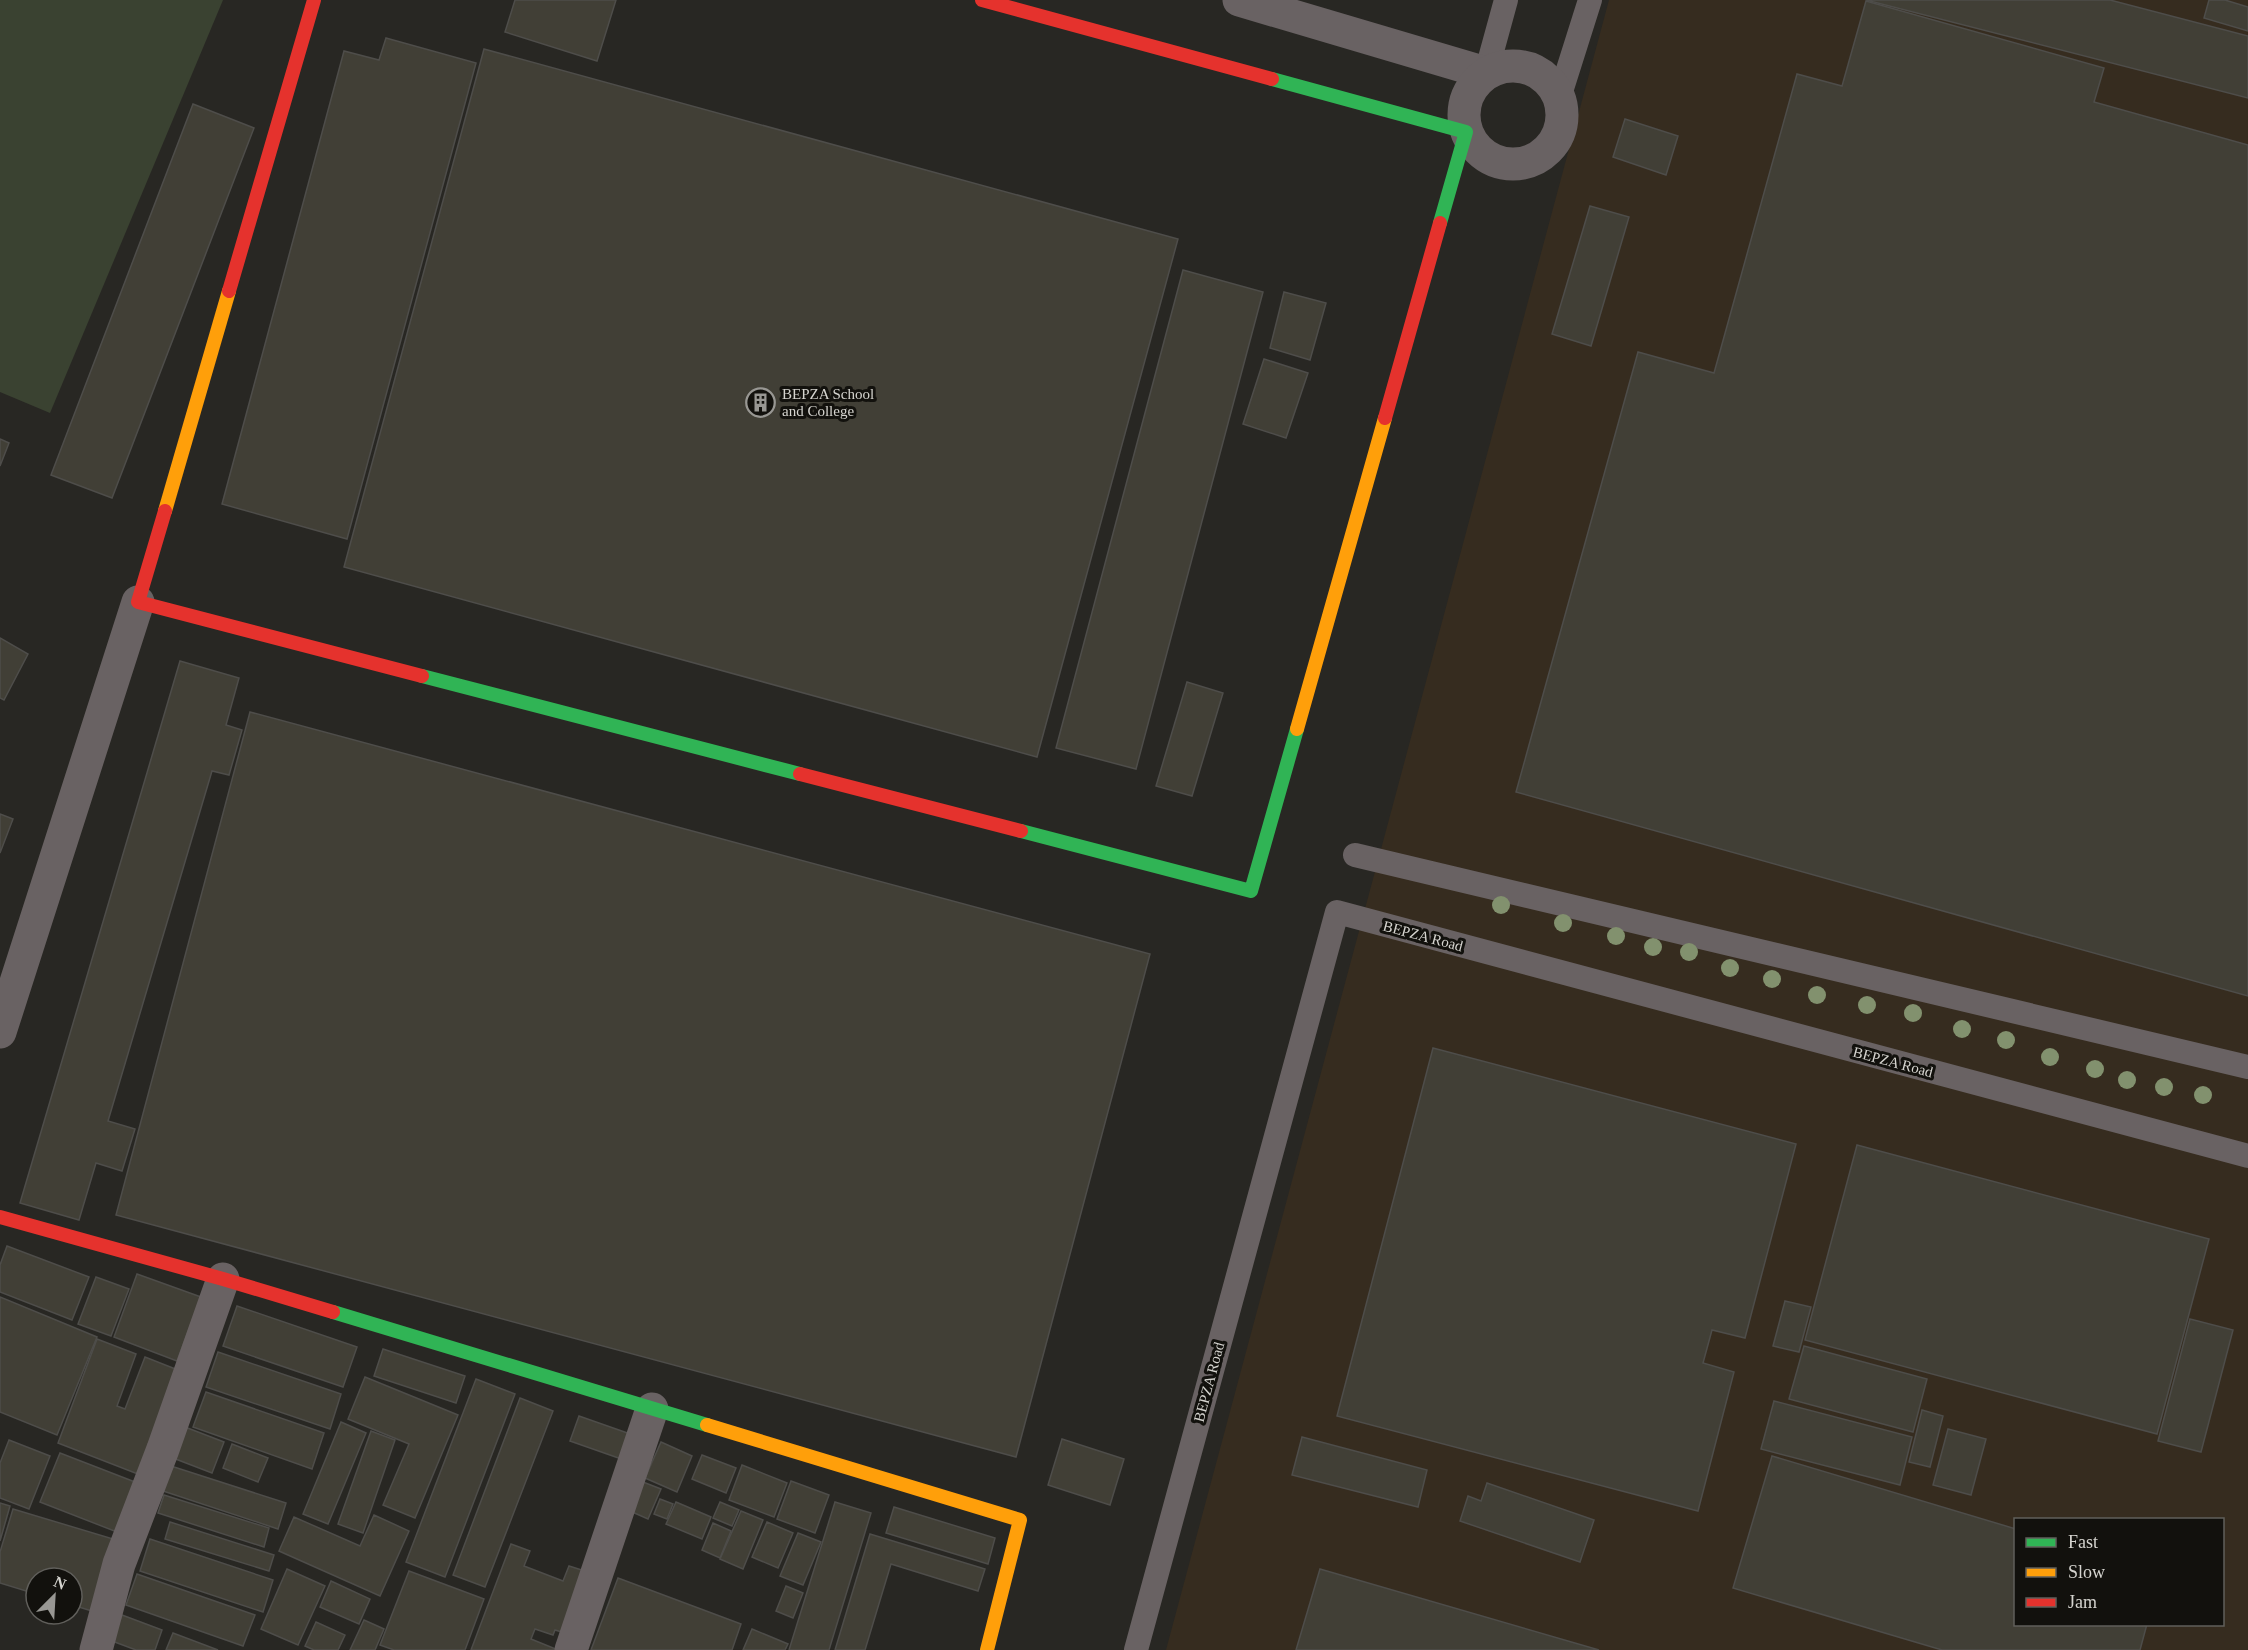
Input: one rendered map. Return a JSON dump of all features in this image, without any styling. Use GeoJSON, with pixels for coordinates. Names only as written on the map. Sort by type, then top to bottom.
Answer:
{"type":"FeatureCollection","features":[{"type":"Feature","properties":{"kind":"street"},"geometry":{"type":"LineString","coordinates":[[0,1032],[138,602],[314,0]]}},
{"type":"Feature","properties":{"kind":"street"},"geometry":{"type":"LineString","coordinates":[[138,602],[1251,891],[1466,132],[1463,110],[1466,99],[1477,80],[1502,66],[1520,66],[1537,71],[1550,83],[1559,98],[1562,118],[1557,138],[1549,149],[1538,158],[1522,164],[1505,163],[1488,158],[1475,146],[1466,132],[982,0]]}},
{"type":"Feature","properties":{"kind":"street"},"geometry":{"type":"LineString","coordinates":[[1239,0],[1486,73]]}},
{"type":"Feature","properties":{"kind":"street"},"geometry":{"type":"LineString","coordinates":[[0,1217],[223,1279],[1020,1520],[987,1650]]}},
{"type":"Feature","properties":{"kind":"street"},"geometry":{"type":"LineString","coordinates":[[96,1650],[119,1564],[163,1449],[223,1279]]}},
{"type":"Feature","properties":{"kind":"street"},"geometry":{"type":"LineString","coordinates":[[571,1650],[652,1409]]}},
{"type":"Feature","properties":{"kind":"lane"},"geometry":{"type":"LineString","coordinates":[[1486,73],[1506,0]]}},
{"type":"Feature","properties":{"kind":"lane"},"geometry":{"type":"LineString","coordinates":[[1559,98],[1590,0]]}},
{"type":"Feature","properties":{"kind":"lane"},"geometry":{"type":"LineString","coordinates":[[1355,855],[2248,1067]]}},
{"type":"Feature","properties":{"kind":"lane","name":"BEPZA Road"},"geometry":{"type":"LineString","coordinates":[[1136,1650],[1337,912],[2248,1156]]}},
{"type":"Feature","properties":{"kind":"shaded area"},"geometry":{"type":"Polygon","coordinates":[[[1609,0],[2248,0],[2248,1650],[1166,1650],[1609,0]]]}},
{"type":"Feature","properties":{"kind":"green space"},"geometry":{"type":"Polygon","coordinates":[[[0,0],[223,0],[50,413],[0,392],[0,0]]]}},
{"type":"Feature","properties":{"kind":"building"},"geometry":{"type":"Polygon","coordinates":[[[515,0],[616,0],[597,61],[505,32],[515,0]]]}},
{"type":"Feature","properties":{"kind":"building"},"geometry":{"type":"Polygon","coordinates":[[[1866,0],[2110,0],[2248,36],[2248,98],[1866,0]]]}},
{"type":"Feature","properties":{"kind":"building"},"geometry":{"type":"Polygon","coordinates":[[[2209,0],[2225,0],[2248,7],[2248,31],[2204,18],[2209,0]]]}},
{"type":"Feature","properties":{"kind":"building"},"geometry":{"type":"Polygon","coordinates":[[[1866,1],[2104,68],[2094,102],[2248,145],[2248,996],[1516,792],[1638,352],[1714,373],[1797,74],[1842,86],[1866,1]]]}},
{"type":"Feature","properties":{"kind":"building"},"geometry":{"type":"Polygon","coordinates":[[[386,38],[476,63],[347,539],[222,504],[344,51],[379,60],[386,38]]]}},
{"type":"Feature","properties":{"kind":"building","name":"BEPZA School and College"},"geometry":{"type":"Polygon","coordinates":[[[484,49],[1178,239],[1037,757],[344,567],[484,49]]]}},
{"type":"Feature","properties":{"kind":"building"},"geometry":{"type":"Polygon","coordinates":[[[193,104],[254,128],[112,498],[51,475],[193,104]]]}},
{"type":"Feature","properties":{"kind":"building"},"geometry":{"type":"Polygon","coordinates":[[[1625,119],[1678,136],[1666,175],[1613,157],[1625,119]]]}},
{"type":"Feature","properties":{"kind":"building"},"geometry":{"type":"Polygon","coordinates":[[[1590,206],[1629,217],[1591,346],[1552,334],[1590,206]]]}},
{"type":"Feature","properties":{"kind":"building"},"geometry":{"type":"Polygon","coordinates":[[[1183,270],[1263,292],[1136,769],[1056,748],[1183,270]]]}},
{"type":"Feature","properties":{"kind":"building"},"geometry":{"type":"Polygon","coordinates":[[[1284,292],[1326,303],[1310,360],[1270,348],[1284,292]]]}},
{"type":"Feature","properties":{"kind":"building"},"geometry":{"type":"Polygon","coordinates":[[[1264,359],[1308,373],[1286,438],[1243,424],[1264,359]]]}},
{"type":"Feature","properties":{"kind":"building"},"geometry":{"type":"Polygon","coordinates":[[[0,439],[9,443],[0,466],[0,439]]]}},
{"type":"Feature","properties":{"kind":"building"},"geometry":{"type":"Polygon","coordinates":[[[0,638],[28,654],[4,700],[0,698],[0,638]]]}},
{"type":"Feature","properties":{"kind":"building"},"geometry":{"type":"Polygon","coordinates":[[[180,661],[239,678],[226,725],[242,730],[229,775],[212,771],[108,1121],[135,1129],[122,1171],[96,1163],[79,1220],[20,1203],[180,661]]]}},
{"type":"Feature","properties":{"kind":"building"},"geometry":{"type":"Polygon","coordinates":[[[1187,682],[1223,693],[1192,796],[1156,786],[1187,682]]]}},
{"type":"Feature","properties":{"kind":"building"},"geometry":{"type":"Polygon","coordinates":[[[250,712],[1150,954],[1016,1457],[116,1215],[250,712]]]}},
{"type":"Feature","properties":{"kind":"building"},"geometry":{"type":"Polygon","coordinates":[[[0,814],[13,819],[0,853],[0,814]]]}},
{"type":"Feature","properties":{"kind":"building"},"geometry":{"type":"Polygon","coordinates":[[[1433,1048],[1796,1144],[1745,1338],[1712,1330],[1703,1363],[1734,1372],[1698,1511],[1337,1416],[1433,1048]]]}},
{"type":"Feature","properties":{"kind":"building"},"geometry":{"type":"Polygon","coordinates":[[[1857,1145],[2209,1239],[2157,1434],[1805,1340],[1857,1145]]]}},
{"type":"Feature","properties":{"kind":"building"},"geometry":{"type":"Polygon","coordinates":[[[7,1246],[89,1277],[72,1320],[0,1292],[0,1265],[7,1246]]]}},
{"type":"Feature","properties":{"kind":"building"},"geometry":{"type":"Polygon","coordinates":[[[137,1274],[201,1297],[177,1361],[114,1337],[137,1274]]]}},
{"type":"Feature","properties":{"kind":"building"},"geometry":{"type":"Polygon","coordinates":[[[96,1277],[129,1289],[111,1336],[78,1324],[96,1277]]]}},
{"type":"Feature","properties":{"kind":"building"},"geometry":{"type":"Polygon","coordinates":[[[0,1297],[97,1337],[57,1435],[0,1412],[0,1297]]]}},
{"type":"Feature","properties":{"kind":"building"},"geometry":{"type":"Polygon","coordinates":[[[1785,1301],[1811,1307],[1799,1352],[1773,1346],[1785,1301]]]}},
{"type":"Feature","properties":{"kind":"building"},"geometry":{"type":"Polygon","coordinates":[[[237,1306],[357,1347],[343,1387],[223,1346],[237,1306]]]}},
{"type":"Feature","properties":{"kind":"building"},"geometry":{"type":"Polygon","coordinates":[[[2190,1319],[2233,1330],[2201,1452],[2158,1441],[2190,1319]]]}},
{"type":"Feature","properties":{"kind":"building"},"geometry":{"type":"Polygon","coordinates":[[[97,1339],[136,1354],[117,1406],[125,1409],[145,1357],[183,1372],[143,1476],[58,1443],[97,1339]]]}},
{"type":"Feature","properties":{"kind":"building"},"geometry":{"type":"Polygon","coordinates":[[[1804,1346],[1927,1379],[1913,1432],[1789,1399],[1804,1346]]]}},
{"type":"Feature","properties":{"kind":"building"},"geometry":{"type":"Polygon","coordinates":[[[383,1349],[465,1376],[456,1403],[374,1376],[383,1349]]]}},
{"type":"Feature","properties":{"kind":"building"},"geometry":{"type":"Polygon","coordinates":[[[218,1352],[341,1394],[330,1429],[206,1387],[218,1352]]]}},
{"type":"Feature","properties":{"kind":"building"},"geometry":{"type":"Polygon","coordinates":[[[365,1377],[458,1415],[415,1518],[383,1505],[409,1444],[348,1419],[365,1377]]]}},
{"type":"Feature","properties":{"kind":"building"},"geometry":{"type":"Polygon","coordinates":[[[476,1379],[515,1394],[445,1577],[406,1562],[476,1379]]]}},
{"type":"Feature","properties":{"kind":"building"},"geometry":{"type":"Polygon","coordinates":[[[206,1392],[324,1433],[312,1469],[193,1427],[206,1392]]]}},
{"type":"Feature","properties":{"kind":"building"},"geometry":{"type":"Polygon","coordinates":[[[520,1398],[553,1411],[485,1587],[453,1575],[520,1398]]]}},
{"type":"Feature","properties":{"kind":"building"},"geometry":{"type":"Polygon","coordinates":[[[1774,1401],[1912,1437],[1900,1485],[1761,1449],[1774,1401]]]}},
{"type":"Feature","properties":{"kind":"building"},"geometry":{"type":"Polygon","coordinates":[[[1922,1410],[1943,1416],[1930,1467],[1909,1462],[1922,1410]]]}},
{"type":"Feature","properties":{"kind":"building"},"geometry":{"type":"Polygon","coordinates":[[[579,1416],[636,1436],[627,1461],[570,1441],[579,1416]]]}},
{"type":"Feature","properties":{"kind":"building"},"geometry":{"type":"Polygon","coordinates":[[[341,1422],[366,1433],[328,1524],[303,1514],[341,1422]]]}},
{"type":"Feature","properties":{"kind":"building"},"geometry":{"type":"Polygon","coordinates":[[[185,1427],[224,1442],[212,1473],[173,1458],[185,1427]]]}},
{"type":"Feature","properties":{"kind":"building"},"geometry":{"type":"Polygon","coordinates":[[[1948,1429],[1986,1439],[1971,1495],[1933,1485],[1948,1429]]]}},
{"type":"Feature","properties":{"kind":"building"},"geometry":{"type":"Polygon","coordinates":[[[371,1431],[395,1440],[363,1533],[338,1524],[371,1431]]]}},
{"type":"Feature","properties":{"kind":"building"},"geometry":{"type":"Polygon","coordinates":[[[1302,1437],[1427,1470],[1418,1507],[1292,1475],[1302,1437]]]}},
{"type":"Feature","properties":{"kind":"building"},"geometry":{"type":"Polygon","coordinates":[[[1062,1439],[1124,1459],[1110,1505],[1048,1485],[1062,1439]]]}},
{"type":"Feature","properties":{"kind":"building"},"geometry":{"type":"Polygon","coordinates":[[[9,1440],[50,1456],[29,1509],[0,1498],[0,1463],[9,1440]]]}},
{"type":"Feature","properties":{"kind":"building"},"geometry":{"type":"Polygon","coordinates":[[[661,1442],[692,1456],[677,1492],[645,1478],[661,1442]]]}},
{"type":"Feature","properties":{"kind":"building"},"geometry":{"type":"Polygon","coordinates":[[[232,1444],[268,1458],[258,1482],[223,1468],[232,1444]]]}},
{"type":"Feature","properties":{"kind":"building"},"geometry":{"type":"Polygon","coordinates":[[[60,1453],[135,1482],[117,1532],[40,1502],[60,1453]]]}},
{"type":"Feature","properties":{"kind":"building"},"geometry":{"type":"Polygon","coordinates":[[[702,1455],[736,1468],[726,1493],[692,1479],[702,1455]]]}},
{"type":"Feature","properties":{"kind":"building"},"geometry":{"type":"Polygon","coordinates":[[[1772,1456],[2014,1528],[2014,1626],[2146,1626],[2140,1650],[1942,1650],[1733,1588],[1772,1456]]]}},
{"type":"Feature","properties":{"kind":"building"},"geometry":{"type":"Polygon","coordinates":[[[742,1465],[787,1483],[774,1517],[729,1500],[742,1465]]]}},
{"type":"Feature","properties":{"kind":"building"},"geometry":{"type":"Polygon","coordinates":[[[171,1466],[286,1503],[278,1529],[163,1491],[171,1466]]]}},
{"type":"Feature","properties":{"kind":"building"},"geometry":{"type":"Polygon","coordinates":[[[791,1481],[829,1495],[815,1533],[777,1519],[791,1481]]]}},
{"type":"Feature","properties":{"kind":"building"},"geometry":{"type":"Polygon","coordinates":[[[643,1482],[661,1489],[648,1519],[630,1511],[643,1482]]]}},
{"type":"Feature","properties":{"kind":"building"},"geometry":{"type":"Polygon","coordinates":[[[1487,1483],[1594,1520],[1580,1562],[1460,1521],[1468,1496],[1481,1501],[1487,1483]]]}},
{"type":"Feature","properties":{"kind":"building"},"geometry":{"type":"Polygon","coordinates":[[[164,1495],[269,1528],[264,1547],[158,1513],[164,1495]]]}},
{"type":"Feature","properties":{"kind":"building"},"geometry":{"type":"Polygon","coordinates":[[[660,1499],[673,1504],[667,1519],[654,1514],[660,1499]]]}},
{"type":"Feature","properties":{"kind":"building"},"geometry":{"type":"Polygon","coordinates":[[[676,1502],[711,1517],[702,1539],[666,1524],[676,1502]]]}},
{"type":"Feature","properties":{"kind":"building"},"geometry":{"type":"Polygon","coordinates":[[[720,1502],[739,1510],[732,1526],[713,1518],[720,1502]]]}},
{"type":"Feature","properties":{"kind":"building"},"geometry":{"type":"Polygon","coordinates":[[[835,1502],[871,1513],[829,1650],[789,1650],[835,1502]]]}},
{"type":"Feature","properties":{"kind":"building"},"geometry":{"type":"Polygon","coordinates":[[[0,1503],[10,1506],[0,1541],[0,1503]]]}},
{"type":"Feature","properties":{"kind":"building"},"geometry":{"type":"Polygon","coordinates":[[[894,1507],[995,1538],[988,1564],[886,1533],[894,1507]]]}},
{"type":"Feature","properties":{"kind":"building"},"geometry":{"type":"Polygon","coordinates":[[[13,1509],[113,1539],[92,1611],[84,1609],[84,1566],[24,1566],[24,1590],[0,1583],[0,1552],[13,1509]]]}},
{"type":"Feature","properties":{"kind":"building"},"geometry":{"type":"Polygon","coordinates":[[[741,1511],[763,1520],[743,1569],[720,1559],[741,1511]]]}},
{"type":"Feature","properties":{"kind":"building"},"geometry":{"type":"Polygon","coordinates":[[[374,1515],[409,1531],[380,1596],[279,1551],[294,1517],[360,1546],[374,1515]]]}},
{"type":"Feature","properties":{"kind":"building"},"geometry":{"type":"Polygon","coordinates":[[[170,1522],[274,1555],[269,1571],[165,1539],[170,1522]]]}},
{"type":"Feature","properties":{"kind":"building"},"geometry":{"type":"Polygon","coordinates":[[[767,1522],[793,1533],[778,1568],[752,1557],[767,1522]]]}},
{"type":"Feature","properties":{"kind":"building"},"geometry":{"type":"Polygon","coordinates":[[[713,1523],[731,1531],[720,1558],[702,1550],[713,1523]]]}},
{"type":"Feature","properties":{"kind":"building"},"geometry":{"type":"Polygon","coordinates":[[[798,1533],[821,1542],[803,1585],[780,1576],[798,1533]]]}},
{"type":"Feature","properties":{"kind":"building"},"geometry":{"type":"Polygon","coordinates":[[[870,1534],[985,1569],[978,1591],[891,1564],[865,1650],[835,1650],[870,1534]]]}},
{"type":"Feature","properties":{"kind":"building"},"geometry":{"type":"Polygon","coordinates":[[[150,1539],[273,1580],[263,1612],[140,1571],[150,1539]]]}},
{"type":"Feature","properties":{"kind":"building"},"geometry":{"type":"Polygon","coordinates":[[[511,1544],[530,1551],[524,1566],[563,1581],[569,1566],[588,1572],[565,1633],[555,1630],[553,1635],[535,1629],[531,1639],[558,1650],[471,1650],[511,1544]]]}},
{"type":"Feature","properties":{"kind":"building"},"geometry":{"type":"Polygon","coordinates":[[[287,1569],[325,1586],[298,1645],[261,1629],[287,1569]]]}},
{"type":"Feature","properties":{"kind":"building"},"geometry":{"type":"Polygon","coordinates":[[[1320,1569],[1599,1650],[1296,1650],[1320,1569]]]}},
{"type":"Feature","properties":{"kind":"building"},"geometry":{"type":"Polygon","coordinates":[[[409,1571],[484,1599],[465,1650],[394,1650],[380,1645],[409,1571]]]}},
{"type":"Feature","properties":{"kind":"building"},"geometry":{"type":"Polygon","coordinates":[[[137,1574],[255,1615],[243,1646],[126,1605],[137,1574]]]}},
{"type":"Feature","properties":{"kind":"building"},"geometry":{"type":"Polygon","coordinates":[[[618,1578],[741,1624],[732,1650],[591,1650],[618,1578]]]}},
{"type":"Feature","properties":{"kind":"building"},"geometry":{"type":"Polygon","coordinates":[[[331,1581],[370,1599],[359,1624],[320,1607],[331,1581]]]}},
{"type":"Feature","properties":{"kind":"building"},"geometry":{"type":"Polygon","coordinates":[[[786,1586],[803,1593],[793,1618],[776,1611],[786,1586]]]}},
{"type":"Feature","properties":{"kind":"building"},"geometry":{"type":"Polygon","coordinates":[[[122,1615],[162,1630],[155,1650],[136,1650],[112,1641],[122,1615]]]}},
{"type":"Feature","properties":{"kind":"building"},"geometry":{"type":"Polygon","coordinates":[[[364,1620],[384,1629],[375,1650],[350,1650],[364,1620]]]}},
{"type":"Feature","properties":{"kind":"building"},"geometry":{"type":"Polygon","coordinates":[[[316,1622],[345,1635],[338,1650],[314,1650],[305,1646],[316,1622]]]}},
{"type":"Feature","properties":{"kind":"building"},"geometry":{"type":"Polygon","coordinates":[[[752,1629],[788,1644],[785,1650],[743,1650],[752,1629]]]}},
{"type":"Feature","properties":{"kind":"building"},"geometry":{"type":"Polygon","coordinates":[[[173,1633],[218,1650],[166,1650],[173,1633]]]}},
{"type":"Feature","properties":{"kind":"traffic: fast"},"geometry":{"type":"LineString","coordinates":[[1272,79],[1466,132],[1440,223]]}},
{"type":"Feature","properties":{"kind":"traffic: fast"},"geometry":{"type":"LineString","coordinates":[[422,676],[800,774]]}},
{"type":"Feature","properties":{"kind":"traffic: fast"},"geometry":{"type":"LineString","coordinates":[[1021,831],[1251,891],[1297,729]]}},
{"type":"Feature","properties":{"kind":"traffic: fast"},"geometry":{"type":"LineString","coordinates":[[333,1312],[707,1425]]}},
{"type":"Feature","properties":{"kind":"traffic: slow"},"geometry":{"type":"LineString","coordinates":[[165,511],[229,291]]}},
{"type":"Feature","properties":{"kind":"traffic: slow"},"geometry":{"type":"LineString","coordinates":[[1297,729],[1385,418]]}},
{"type":"Feature","properties":{"kind":"traffic: slow"},"geometry":{"type":"LineString","coordinates":[[707,1425],[1020,1520],[987,1650]]}},
{"type":"Feature","properties":{"kind":"traffic: jam"},"geometry":{"type":"LineString","coordinates":[[229,291],[314,0]]}},
{"type":"Feature","properties":{"kind":"traffic: jam"},"geometry":{"type":"LineString","coordinates":[[982,0],[1272,79]]}},
{"type":"Feature","properties":{"kind":"traffic: jam"},"geometry":{"type":"LineString","coordinates":[[1385,418],[1440,223]]}},
{"type":"Feature","properties":{"kind":"traffic: jam"},"geometry":{"type":"LineString","coordinates":[[165,511],[138,602],[422,676]]}},
{"type":"Feature","properties":{"kind":"traffic: jam"},"geometry":{"type":"LineString","coordinates":[[800,774],[1021,831]]}},
{"type":"Feature","properties":{"kind":"traffic: jam"},"geometry":{"type":"LineString","coordinates":[[0,1217],[333,1312]]}},
{"type":"Feature","properties":{"kind":"place","name":"BEPZA School and College"},"geometry":{"type":"Point","coordinates":[761,403]}}]}
